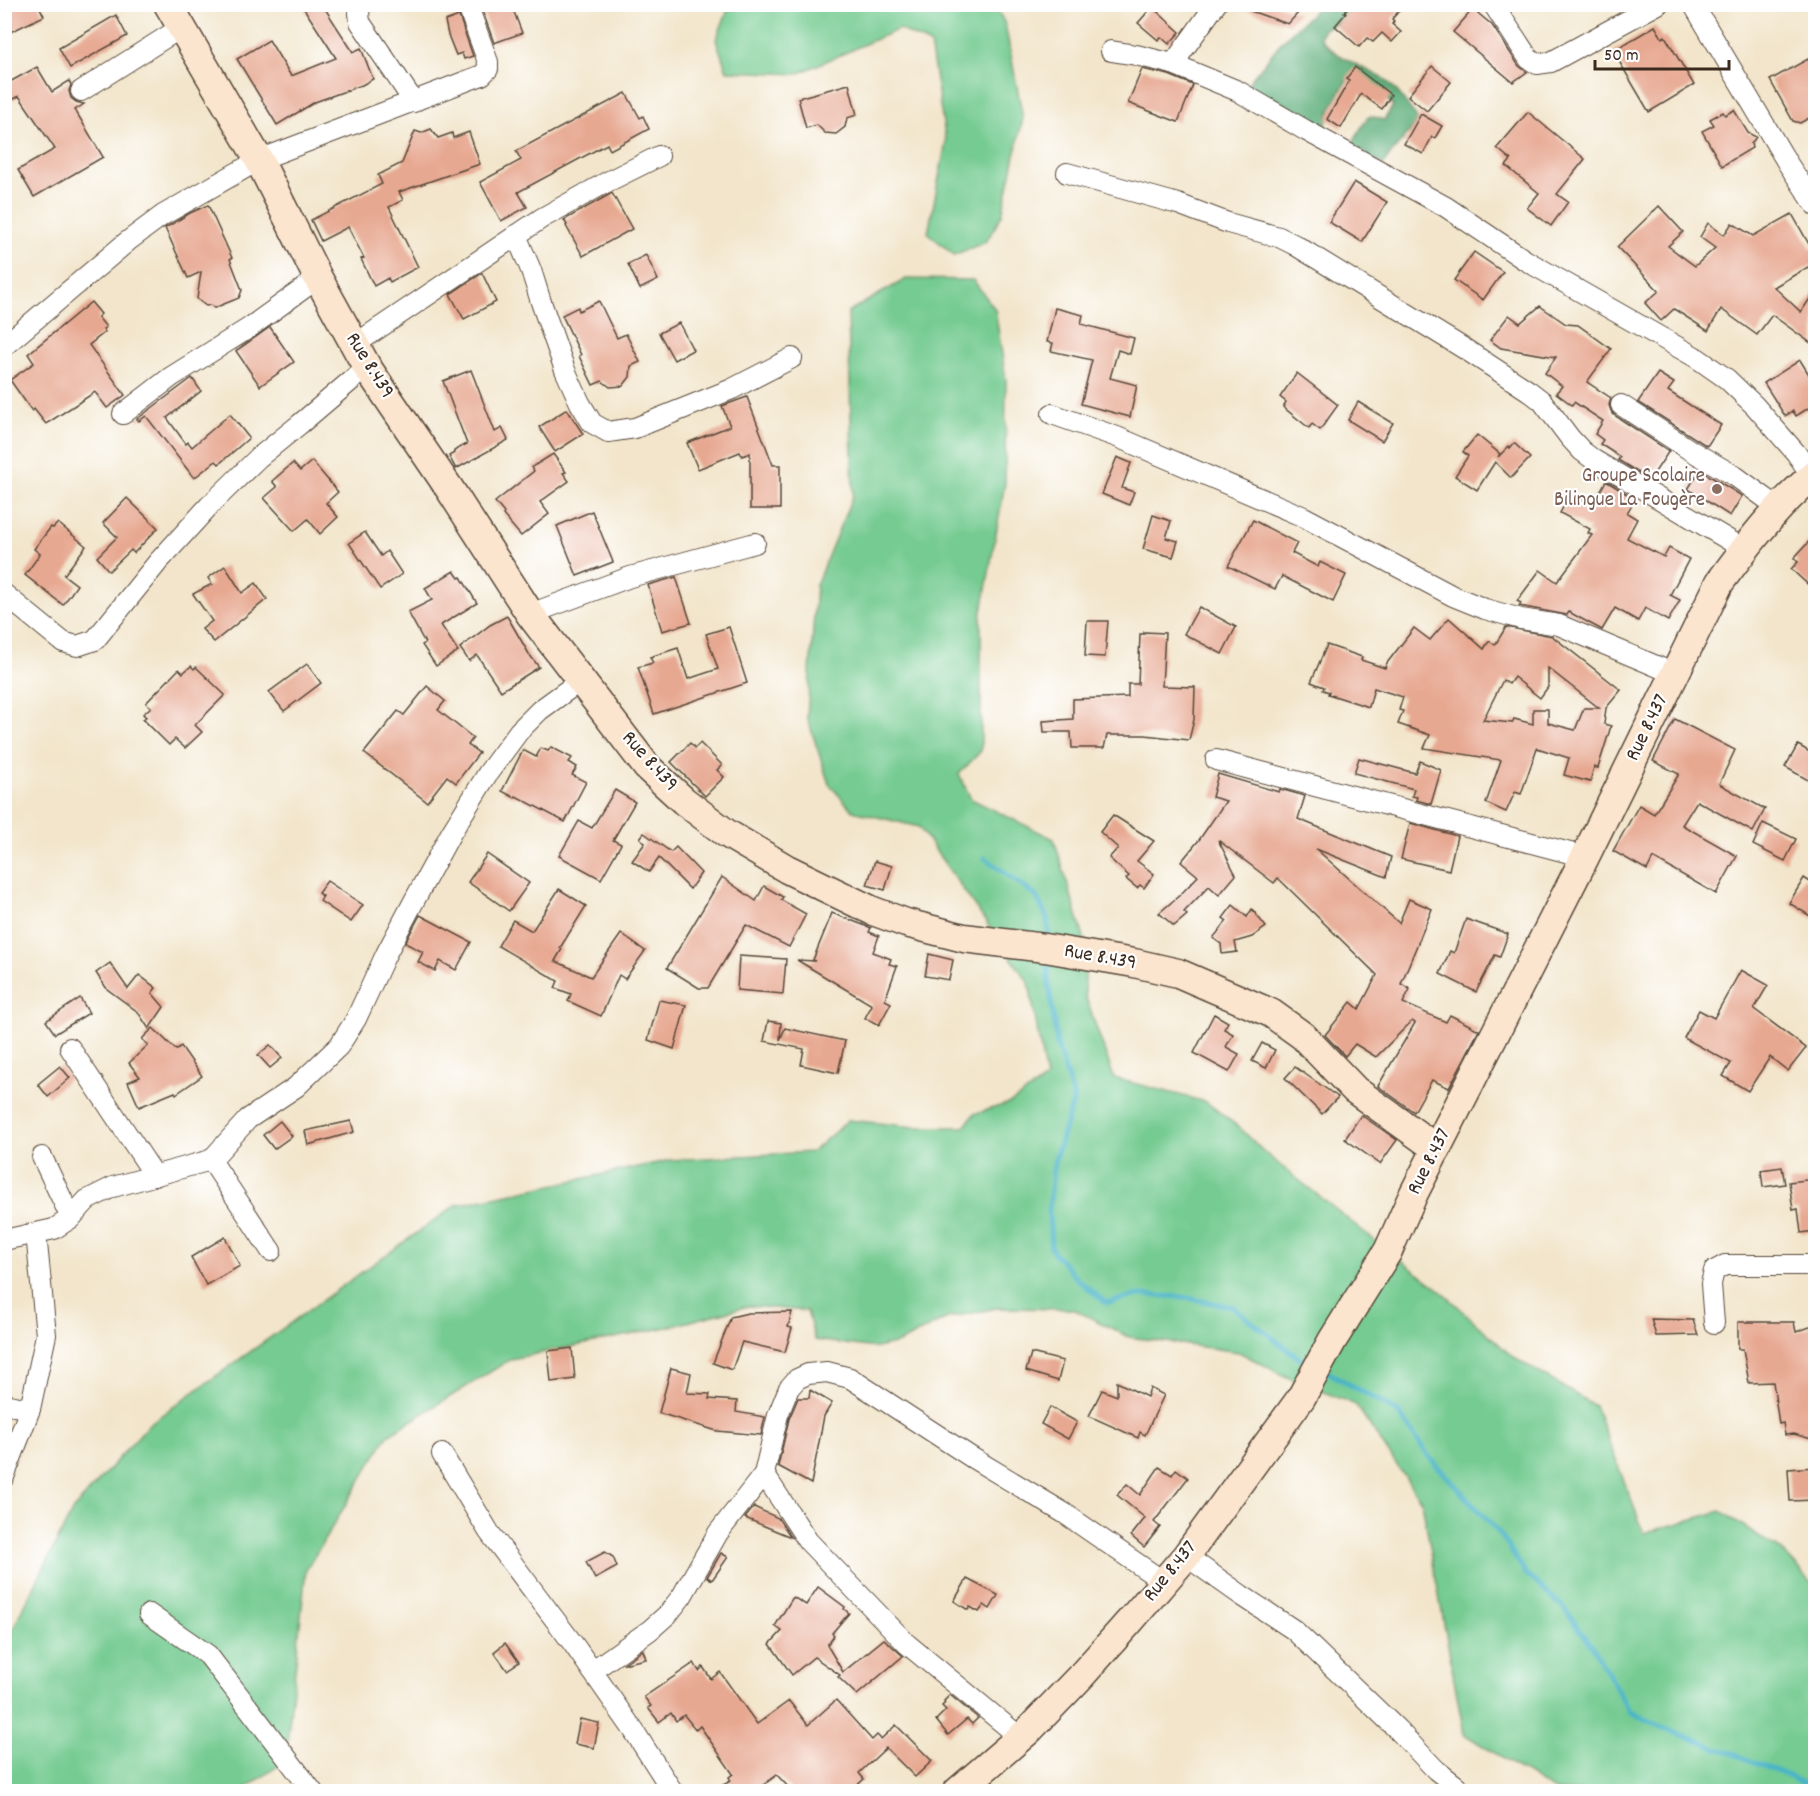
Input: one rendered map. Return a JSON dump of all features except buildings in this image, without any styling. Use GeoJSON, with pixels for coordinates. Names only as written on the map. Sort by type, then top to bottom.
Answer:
{"type":"FeatureCollection","features":[{"type":"Feature","properties":{"kind":"street"},"geometry":{"type":"LineString","coordinates":[[361,4],[360,22],[414,102]]}},
{"type":"Feature","properties":{"kind":"street"},"geometry":{"type":"LineString","coordinates":[[4,346],[128,241],[164,215],[259,160],[482,75],[488,69],[488,62],[467,4]]}},
{"type":"Feature","properties":{"kind":"street"},"geometry":{"type":"LineString","coordinates":[[1173,64],[1216,4]]}},
{"type":"Feature","properties":{"kind":"street"},"geometry":{"type":"LineString","coordinates":[[1493,4],[1529,58],[1537,64],[1551,62],[1658,4]]}},
{"type":"Feature","properties":{"kind":"street"},"geometry":{"type":"LineString","coordinates":[[1693,4],[1815,206]]}},
{"type":"Feature","properties":{"kind":"street"},"geometry":{"type":"LineString","coordinates":[[81,91],[175,16]]}},
{"type":"Feature","properties":{"kind":"street","name":"Rue 8.439"},"geometry":{"type":"LineString","coordinates":[[175,16],[259,160],[360,356],[530,614],[647,767],[677,794],[726,833],[787,869],[873,911],[906,923],[964,938],[1057,950],[1178,973],[1271,1013],[1302,1036],[1355,1090],[1437,1149]]}},
{"type":"Feature","properties":{"kind":"street"},"geometry":{"type":"LineString","coordinates":[[1111,51],[1173,64],[1238,91],[1446,207],[1525,260],[1697,358],[1727,379],[1755,406],[1814,475]]}},
{"type":"Feature","properties":{"kind":"street"},"geometry":{"type":"LineString","coordinates":[[4,594],[63,642],[77,646],[95,640],[158,562],[209,506],[258,458],[300,424],[360,356],[516,235],[607,182],[659,156]]}},
{"type":"Feature","properties":{"kind":"street"},"geometry":{"type":"LineString","coordinates":[[1067,173],[1178,204],[1228,223],[1279,237],[1295,245],[1529,391],[1542,401],[1570,438],[1594,460],[1744,549]]}},
{"type":"Feature","properties":{"kind":"street"},"geometry":{"type":"LineString","coordinates":[[516,235],[531,270],[561,360],[580,403],[592,423],[608,432],[635,428],[732,388],[792,358]]}},
{"type":"Feature","properties":{"kind":"street"},"geometry":{"type":"LineString","coordinates":[[123,414],[171,377],[249,328],[318,278]]}},
{"type":"Feature","properties":{"kind":"street"},"geometry":{"type":"LineString","coordinates":[[1621,405],[1735,476],[1779,508]]}},
{"type":"Feature","properties":{"kind":"street"},"geometry":{"type":"LineString","coordinates":[[1052,414],[1117,437],[1304,517],[1453,596],[1485,609],[1521,619],[1560,625],[1675,674]]}},
{"type":"Feature","properties":{"kind":"street","name":"Rue 8.437"},"geometry":{"type":"LineString","coordinates":[[957,1791],[1021,1738],[1081,1677],[1186,1556],[1295,1407],[1388,1251],[1720,582],[1744,549],[1779,508],[1814,475]]}},
{"type":"Feature","properties":{"kind":"street"},"geometry":{"type":"LineString","coordinates":[[530,614],[630,577],[755,543]]}},
{"type":"Feature","properties":{"kind":"street"},"geometry":{"type":"LineString","coordinates":[[4,1240],[54,1229],[71,1218],[87,1200],[113,1187],[211,1160],[248,1119],[296,1087],[339,1046],[356,1019],[386,954],[451,833],[488,773],[519,731],[540,710],[580,681]]}},
{"type":"Feature","properties":{"kind":"street"},"geometry":{"type":"LineString","coordinates":[[1216,760],[1585,857]]}},
{"type":"Feature","properties":{"kind":"street"},"geometry":{"type":"LineString","coordinates":[[70,1048],[155,1176]]}},
{"type":"Feature","properties":{"kind":"street"},"geometry":{"type":"LineString","coordinates":[[42,1157],[71,1218]]}},
{"type":"Feature","properties":{"kind":"street"},"geometry":{"type":"LineString","coordinates":[[211,1160],[271,1251]]}},
{"type":"Feature","properties":{"kind":"street"},"geometry":{"type":"LineString","coordinates":[[4,1477],[30,1409],[46,1335],[36,1233]]}},
{"type":"Feature","properties":{"kind":"street"},"geometry":{"type":"LineString","coordinates":[[1714,1323],[1711,1284],[1714,1271],[1725,1265],[1815,1265]]}},
{"type":"Feature","properties":{"kind":"street"},"geometry":{"type":"LineString","coordinates":[[592,1671],[650,1630],[668,1614],[682,1596],[718,1533],[764,1474],[778,1415],[789,1388],[797,1379],[808,1374],[827,1372],[850,1378],[971,1457],[1064,1513],[1164,1582]]}},
{"type":"Feature","properties":{"kind":"street"},"geometry":{"type":"LineString","coordinates":[[4,1404],[30,1409]]}},
{"type":"Feature","properties":{"kind":"street"},"geometry":{"type":"LineString","coordinates":[[442,1454],[489,1532],[592,1671],[673,1791]]}},
{"type":"Feature","properties":{"kind":"street"},"geometry":{"type":"LineString","coordinates":[[764,1474],[808,1540],[907,1644],[1021,1738]]}},
{"type":"Feature","properties":{"kind":"street"},"geometry":{"type":"LineString","coordinates":[[1186,1556],[1294,1630],[1398,1730],[1436,1770],[1464,1791]]}},
{"type":"Feature","properties":{"kind":"street"},"geometry":{"type":"LineString","coordinates":[[149,1614],[208,1655],[313,1791]]}},
{"type":"Feature","properties":{"kind":"green space"},"geometry":{"type":"Polygon","coordinates":[[[736,4],[995,5],[1005,24],[1023,118],[1002,215],[986,242],[954,255],[928,233],[946,142],[930,44],[899,29],[797,74],[727,71],[716,40],[728,10],[736,4]]]}},
{"type":"Feature","properties":{"kind":"green space"},"geometry":{"type":"Polygon","coordinates":[[[1321,5],[1357,5],[1341,21],[1324,29],[1320,37],[1326,45],[1342,57],[1390,84],[1416,116],[1417,121],[1413,127],[1383,165],[1351,145],[1367,118],[1371,116],[1384,120],[1393,106],[1380,91],[1350,75],[1332,106],[1323,129],[1249,88],[1249,82],[1283,40],[1321,5]]]}},
{"type":"Feature","properties":{"kind":"green space"},"geometry":{"type":"Polygon","coordinates":[[[906,279],[973,280],[995,309],[1006,380],[1005,483],[981,617],[981,751],[959,774],[971,799],[1054,839],[1085,941],[1085,995],[1114,1078],[1206,1102],[1240,1128],[1265,1153],[1438,1288],[1513,1357],[1595,1406],[1644,1533],[1721,1511],[1782,1551],[1815,1586],[1815,1791],[1554,1791],[1464,1734],[1422,1502],[1356,1405],[1287,1377],[1239,1352],[1129,1337],[1073,1309],[997,1308],[947,1318],[899,1343],[876,1348],[815,1340],[807,1311],[749,1306],[668,1327],[511,1359],[388,1435],[306,1570],[285,1761],[242,1791],[5,1792],[5,1644],[73,1510],[149,1424],[456,1205],[671,1160],[812,1152],[848,1120],[916,1127],[964,1127],[974,1114],[1010,1103],[1046,1079],[1029,983],[919,827],[853,811],[829,784],[807,717],[816,585],[853,495],[848,312],[906,279]]]}},
{"type":"Feature","properties":{"kind":"waterway"},"geometry":{"type":"LineString","coordinates":[[985,858],[1036,896],[1047,918],[1049,939]]}},
{"type":"Feature","properties":{"kind":"waterway"},"geometry":{"type":"LineString","coordinates":[[1049,957],[1048,978],[1057,1044],[1074,1099],[1054,1162],[1049,1209],[1051,1249],[1077,1279],[1106,1303],[1139,1295],[1183,1297],[1233,1307],[1296,1356],[1310,1363]]}},
{"type":"Feature","properties":{"kind":"waterway"},"geometry":{"type":"LineString","coordinates":[[1326,1371],[1398,1412],[1429,1457],[1501,1535],[1525,1573],[1563,1607],[1593,1647],[1629,1711],[1663,1728],[1773,1769],[1816,1790]]}},
{"type":"Feature","properties":{"kind":"place","name":"Groupe Scolaire Bilingue La Fougère"},"geometry":{"type":"Point","coordinates":[1717,489]}}]}
